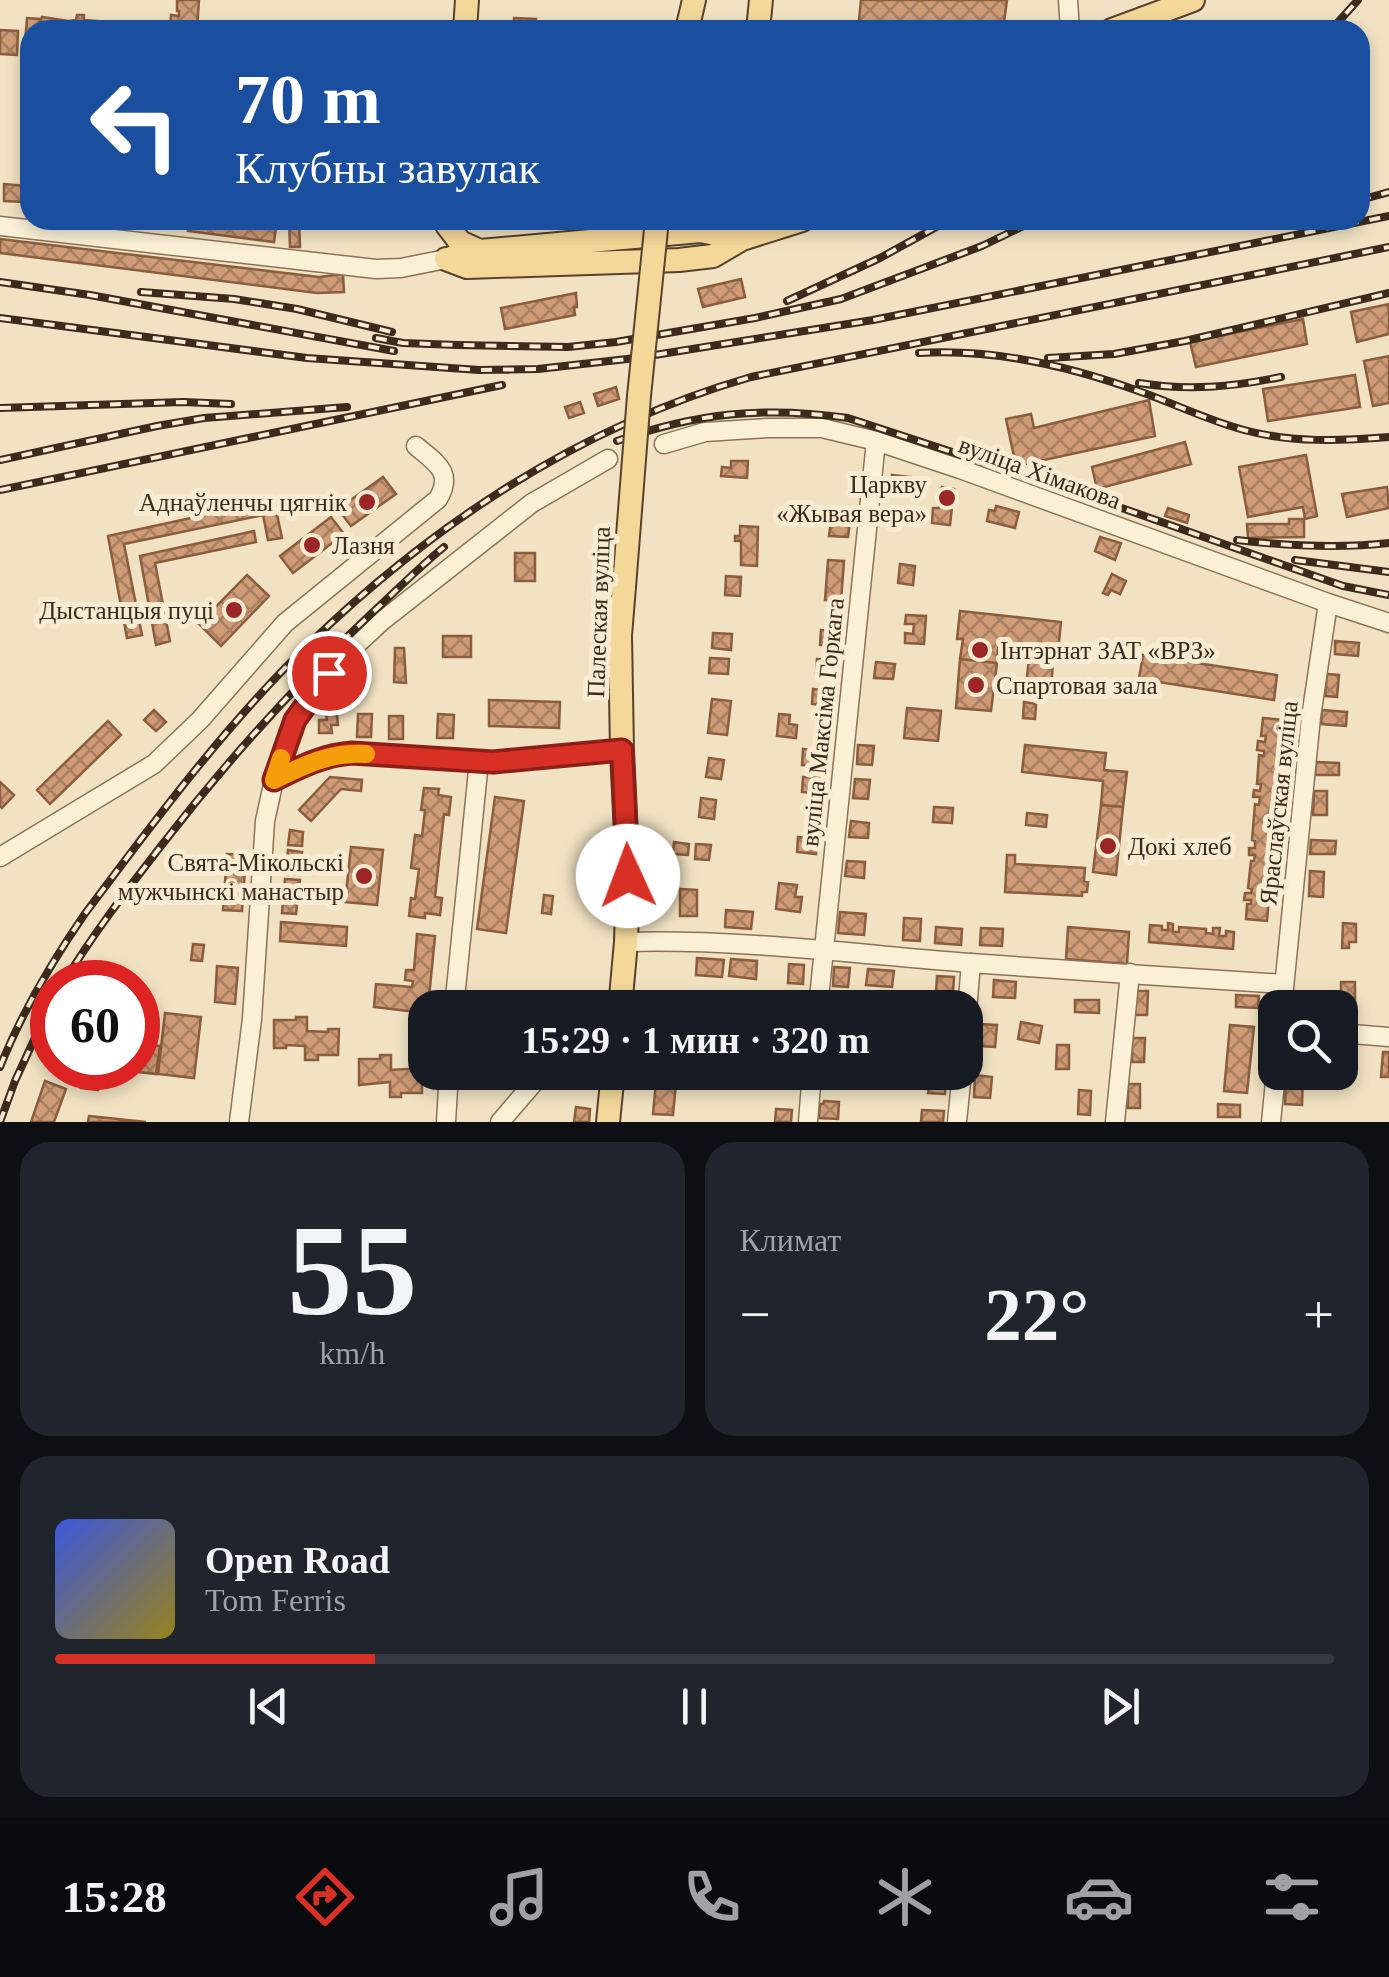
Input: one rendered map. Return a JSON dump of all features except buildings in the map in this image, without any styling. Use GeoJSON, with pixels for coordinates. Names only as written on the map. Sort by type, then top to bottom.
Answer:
{"type":"FeatureCollection","features":[{"type":"Feature","properties":{"kind":"main road"},"geometry":{"type":"LineString","coordinates":[[1139,20],[1193,0]]}},
{"type":"Feature","properties":{"kind":"main road"},"geometry":{"type":"LineString","coordinates":[[446,259],[447,230]]}},
{"type":"Feature","properties":{"kind":"main road"},"geometry":{"type":"LineString","coordinates":[[452,230],[460,242],[480,252]]}},
{"type":"Feature","properties":{"kind":"main road","name":"Палеская вуліца"},"geometry":{"type":"LineString","coordinates":[[617,990],[626,942],[628,876],[620,634],[638,396],[656,230]]}},
{"type":"Feature","properties":{"kind":"main road"},"geometry":{"type":"LineString","coordinates":[[446,259],[467,267],[580,253],[700,230],[741,230]]}},
{"type":"Feature","properties":{"kind":"main road"},"geometry":{"type":"LineString","coordinates":[[446,259],[480,252],[580,253]]}},
{"type":"Feature","properties":{"kind":"main road"},"geometry":{"type":"LineString","coordinates":[[608,1122],[611,1090]]}},
{"type":"Feature","properties":{"kind":"street"},"geometry":{"type":"LineString","coordinates":[[36,230],[376,268],[401,268],[446,259]]}},
{"type":"Feature","properties":{"kind":"street","name":"вуліца Хімакова"},"geometry":{"type":"LineString","coordinates":[[664,444],[705,432],[768,428],[822,428],[876,441],[1389,623]]}},
{"type":"Feature","properties":{"kind":"street","name":"вуліца Максіма Горкага"},"geometry":{"type":"LineString","coordinates":[[820,990],[876,441]]}},
{"type":"Feature","properties":{"kind":"street"},"geometry":{"type":"LineString","coordinates":[[0,857],[154,764],[200,720],[285,623],[438,499],[445,486],[443,472],[416,446]]}},
{"type":"Feature","properties":{"kind":"street"},"geometry":{"type":"LineString","coordinates":[[239,1122],[252,1019],[265,821],[274,780],[295,720],[343,656],[382,621],[532,504],[608,459]]}},
{"type":"Feature","properties":{"kind":"street","name":"Яраслаўская вуліца"},"geometry":{"type":"LineString","coordinates":[[1284,990],[1311,717],[1328,604]]}},
{"type":"Feature","properties":{"kind":"street"},"geometry":{"type":"LineString","coordinates":[[274,780],[335,754],[479,762],[622,750]]}},
{"type":"Feature","properties":{"kind":"street"},"geometry":{"type":"LineString","coordinates":[[456,990],[479,762]]}},
{"type":"Feature","properties":{"kind":"street"},"geometry":{"type":"LineString","coordinates":[[626,942],[677,940],[1284,984]]}},
{"type":"Feature","properties":{"kind":"street"},"geometry":{"type":"LineString","coordinates":[[969,990],[972,963]]}},
{"type":"Feature","properties":{"kind":"street"},"geometry":{"type":"LineString","coordinates":[[1115,1122],[1130,973]]}},
{"type":"Feature","properties":{"kind":"street"},"geometry":{"type":"LineString","coordinates":[[1358,1034],[1389,1036]]}},
{"type":"Feature","properties":{"kind":"street"},"geometry":{"type":"LineString","coordinates":[[446,1122],[448,1090]]}},
{"type":"Feature","properties":{"kind":"street"},"geometry":{"type":"LineString","coordinates":[[500,1122],[528,1090]]}},
{"type":"Feature","properties":{"kind":"street"},"geometry":{"type":"LineString","coordinates":[[808,1122],[811,1090]]}},
{"type":"Feature","properties":{"kind":"street"},"geometry":{"type":"LineString","coordinates":[[957,1122],[960,1090]]}},
{"type":"Feature","properties":{"kind":"street"},"geometry":{"type":"LineString","coordinates":[[1271,1122],[1274,1090]]}},
{"type":"Feature","properties":{"kind":"railway"},"geometry":{"type":"LineString","coordinates":[[1340,20],[1358,0]]}},
{"type":"Feature","properties":{"kind":"railway"},"geometry":{"type":"LineString","coordinates":[[1370,197],[1389,192]]}},
{"type":"Feature","properties":{"kind":"railway"},"geometry":{"type":"LineString","coordinates":[[1370,220],[1389,216]]}},
{"type":"Feature","properties":{"kind":"railway"},"geometry":{"type":"LineString","coordinates":[[787,301],[931,230]]}},
{"type":"Feature","properties":{"kind":"railway"},"geometry":{"type":"LineString","coordinates":[[376,338],[403,343],[568,347],[616,342],[841,299],[1015,230]]}},
{"type":"Feature","properties":{"kind":"railway"},"geometry":{"type":"LineString","coordinates":[[0,318],[307,358],[479,370],[538,369],[636,358],[873,320],[1320,230]]}},
{"type":"Feature","properties":{"kind":"railway"},"geometry":{"type":"LineString","coordinates":[[0,1067],[38,988],[84,915],[181,788],[258,696],[387,574],[442,531],[559,457],[621,425],[751,377],[1389,247]]}},
{"type":"Feature","properties":{"kind":"railway"},"geometry":{"type":"LineString","coordinates":[[0,282],[394,351]]}},
{"type":"Feature","properties":{"kind":"railway"},"geometry":{"type":"LineString","coordinates":[[141,292],[234,299],[297,309],[392,332]]}},
{"type":"Feature","properties":{"kind":"railway"},"geometry":{"type":"LineString","coordinates":[[1048,358],[1114,354],[1185,341],[1389,293]]}},
{"type":"Feature","properties":{"kind":"railway"},"geometry":{"type":"LineString","coordinates":[[919,353],[976,353],[1062,368],[1262,434],[1316,440],[1389,437]]}},
{"type":"Feature","properties":{"kind":"railway"},"geometry":{"type":"LineString","coordinates":[[1139,383],[1210,387],[1281,377]]}},
{"type":"Feature","properties":{"kind":"railway"},"geometry":{"type":"LineString","coordinates":[[0,490],[502,385]]}},
{"type":"Feature","properties":{"kind":"railway"},"geometry":{"type":"LineString","coordinates":[[0,408],[231,404]]}},
{"type":"Feature","properties":{"kind":"railway"},"geometry":{"type":"LineString","coordinates":[[0,460],[204,418],[347,407]]}},
{"type":"Feature","properties":{"kind":"railway"},"geometry":{"type":"LineString","coordinates":[[617,441],[675,424],[731,414],[848,418],[1099,500],[1343,586],[1389,595]]}},
{"type":"Feature","properties":{"kind":"railway"},"geometry":{"type":"LineString","coordinates":[[1237,540],[1313,546],[1389,543]]}},
{"type":"Feature","properties":{"kind":"railway"},"geometry":{"type":"LineString","coordinates":[[78,960],[136,879],[235,755],[342,641],[444,547]]}},
{"type":"Feature","properties":{"kind":"railway"},"geometry":{"type":"LineString","coordinates":[[1295,560],[1389,572]]}},
{"type":"Feature","properties":{"kind":"railway"},"geometry":{"type":"LineString","coordinates":[[0,1122],[30,1049]]}},
{"type":"Feature","properties":{"kind":"slow traffic"},"geometry":{"type":"LineString","coordinates":[[281,758],[274,780],[335,754],[366,754]]}},
{"type":"Feature","properties":{"kind":"place","name":"Царкву «Жывая вера»"},"geometry":{"type":"Point","coordinates":[947,498]}},
{"type":"Feature","properties":{"kind":"place","name":"Аднаўленчы цягнік"},"geometry":{"type":"Point","coordinates":[367,502]}},
{"type":"Feature","properties":{"kind":"place","name":"Лазня"},"geometry":{"type":"Point","coordinates":[312,545]}},
{"type":"Feature","properties":{"kind":"place","name":"Дыстанцыя пуці"},"geometry":{"type":"Point","coordinates":[234,610]}},
{"type":"Feature","properties":{"kind":"place","name":"Інтэрнат ЗАТ «ВРЗ»"},"geometry":{"type":"Point","coordinates":[980,650]}},
{"type":"Feature","properties":{"kind":"place","name":"Спартовая зала"},"geometry":{"type":"Point","coordinates":[976,685]}},
{"type":"Feature","properties":{"kind":"place","name":"Докі хлеб"},"geometry":{"type":"Point","coordinates":[1108,846]}},
{"type":"Feature","properties":{"kind":"place","name":"Свята-Мікольскі мужчынскі манастыр"},"geometry":{"type":"Point","coordinates":[364,876]}},
{"type":"Feature","properties":{"kind":"route"},"geometry":{"type":"LineString","coordinates":[[329,673],[295,720],[274,780],[335,754],[493,762],[622,750],[628,876]]}}]}
